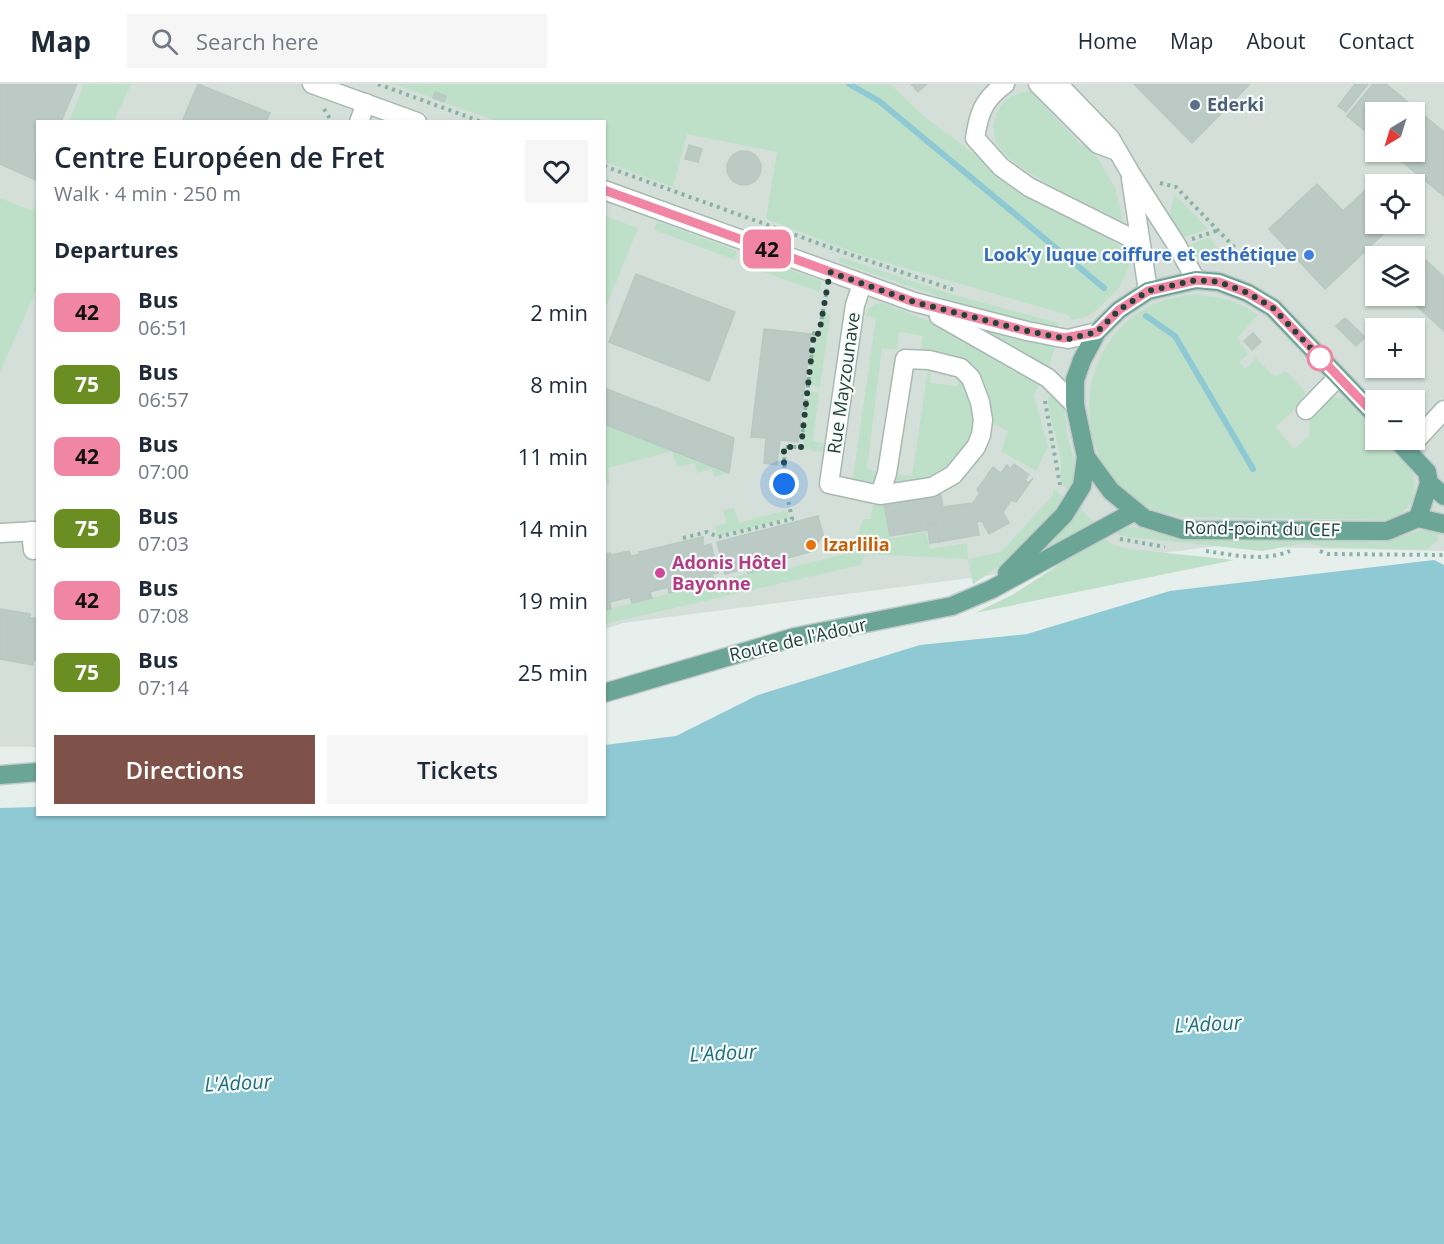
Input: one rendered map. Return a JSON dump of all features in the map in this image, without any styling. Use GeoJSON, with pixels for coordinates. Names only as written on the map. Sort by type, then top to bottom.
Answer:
{"type":"FeatureCollection","features":[{"type":"Feature","properties":{"kind":"main road","name":"Rond-point du CEF"},"geometry":{"type":"LineString","coordinates":[[1365,405],[1273,308],[1248,293],[1219,282],[1196,280],[1148,291],[1119,310],[1097,332],[1082,360],[1075,380],[1075,405],[1086,457],[1111,491],[1144,518],[1184,530],[1387,531],[1418,518]]}},
{"type":"Feature","properties":{"kind":"main road"},"geometry":{"type":"LineString","coordinates":[[1407,450],[1427,472],[1430,483],[1444,496]]}},
{"type":"Feature","properties":{"kind":"main road","name":"Route de l'Adour"},"geometry":{"type":"LineString","coordinates":[[992,589],[1064,515],[1082,486],[1086,457]]}},
{"type":"Feature","properties":{"kind":"main road"},"geometry":{"type":"LineString","coordinates":[[1430,483],[1418,518],[1444,525]]}},
{"type":"Feature","properties":{"kind":"main road","name":"Route de l'Adour"},"geometry":{"type":"LineString","coordinates":[[606,692],[795,637],[952,606],[992,589],[1135,510]]}},
{"type":"Feature","properties":{"kind":"main road"},"geometry":{"type":"LineString","coordinates":[[0,775],[36,772]]}},
{"type":"Feature","properties":{"kind":"street"},"geometry":{"type":"LineString","coordinates":[[312,84],[412,120]]}},
{"type":"Feature","properties":{"kind":"street"},"geometry":{"type":"LineString","coordinates":[[1005,84],[995,92],[980,113],[975,138],[1001,167],[1029,187],[1139,242]]}},
{"type":"Feature","properties":{"kind":"street"},"geometry":{"type":"LineString","coordinates":[[1038,84],[1098,144],[1117,151]]}},
{"type":"Feature","properties":{"kind":"street"},"geometry":{"type":"LineString","coordinates":[[1058,84],[1110,138],[1196,280]]}},
{"type":"Feature","properties":{"kind":"street"},"geometry":{"type":"LineString","coordinates":[[360,120],[366,103]]}},
{"type":"Feature","properties":{"kind":"street"},"geometry":{"type":"LineString","coordinates":[[1131,174],[1139,242],[1148,291]]}},
{"type":"Feature","properties":{"kind":"street"},"geometry":{"type":"LineString","coordinates":[[606,191],[914,302],[1027,331],[1064,338],[1097,332]]}},
{"type":"Feature","properties":{"kind":"street","name":"Rue Mayzounave"},"geometry":{"type":"LineString","coordinates":[[862,284],[855,305],[830,484],[880,495]]}},
{"type":"Feature","properties":{"kind":"street"},"geometry":{"type":"LineString","coordinates":[[914,302],[1048,378],[1075,405]]}},
{"type":"Feature","properties":{"kind":"street"},"geometry":{"type":"LineString","coordinates":[[905,359],[929,360],[961,368],[971,378],[980,402],[983,420],[981,435],[976,447],[953,475],[932,487],[880,495],[887,473],[905,359]]}},
{"type":"Feature","properties":{"kind":"street"},"geometry":{"type":"LineString","coordinates":[[1306,410],[1338,377]]}},
{"type":"Feature","properties":{"kind":"street"},"geometry":{"type":"LineString","coordinates":[[1425,426],[1444,410]]}},
{"type":"Feature","properties":{"kind":"street"},"geometry":{"type":"LineString","coordinates":[[0,533],[34,531],[33,550]]}},
{"type":"Feature","properties":{"kind":"path"},"geometry":{"type":"LineString","coordinates":[[378,84],[477,120]]}},
{"type":"Feature","properties":{"kind":"path"},"geometry":{"type":"LineString","coordinates":[[606,167],[960,292]]}},
{"type":"Feature","properties":{"kind":"path"},"geometry":{"type":"LineString","coordinates":[[1131,174],[1176,187],[1237,250]]}},
{"type":"Feature","properties":{"kind":"path"},"geometry":{"type":"LineString","coordinates":[[683,538],[707,532],[718,537],[792,519],[784,484],[784,447],[801,447],[814,333],[819,334],[830,272]]}},
{"type":"Feature","properties":{"kind":"path"},"geometry":{"type":"LineString","coordinates":[[1046,396],[1045,406],[1060,488]]}},
{"type":"Feature","properties":{"kind":"shaded area"},"geometry":{"type":"Polygon","coordinates":[[[0,84],[1444,84],[1444,551],[1217,546],[623,623],[606,629],[606,120],[36,120],[36,747],[0,747],[0,84]]]}},
{"type":"Feature","properties":{"kind":"green space"},"geometry":{"type":"Polygon","coordinates":[[[84,84],[131,84],[114,120],[69,120],[84,84]]]}},
{"type":"Feature","properties":{"kind":"green space"},"geometry":{"type":"Polygon","coordinates":[[[394,84],[890,84],[927,119],[1024,190],[1127,250],[1130,264],[1119,288],[1097,310],[1086,317],[1072,320],[1068,315],[864,256],[766,219],[777,152],[687,134],[673,187],[606,162],[606,120],[493,120],[394,84]]]}},
{"type":"Feature","properties":{"kind":"green space"},"geometry":{"type":"Polygon","coordinates":[[[1030,91],[1081,145],[1090,146],[1115,187],[1123,221],[1036,177],[1006,155],[997,144],[994,137],[994,124],[1000,108],[1010,97],[1030,91]]]}},
{"type":"Feature","properties":{"kind":"green space"},"geometry":{"type":"Polygon","coordinates":[[[1175,195],[1208,229],[1180,238],[1170,213],[1175,195]]]}},
{"type":"Feature","properties":{"kind":"green space"},"geometry":{"type":"Polygon","coordinates":[[[0,198],[33,211],[36,204],[36,290],[0,372],[0,198]]]}},
{"type":"Feature","properties":{"kind":"green space"},"geometry":{"type":"Polygon","coordinates":[[[606,217],[638,228],[606,308],[606,217]]]}},
{"type":"Feature","properties":{"kind":"green space"},"geometry":{"type":"Polygon","coordinates":[[[657,221],[737,251],[735,260],[654,230],[657,221]]]}},
{"type":"Feature","properties":{"kind":"green space"},"geometry":{"type":"Polygon","coordinates":[[[1209,237],[1223,254],[1210,263],[1196,258],[1188,246],[1209,237]]]}},
{"type":"Feature","properties":{"kind":"green space"},"geometry":{"type":"Polygon","coordinates":[[[754,257],[822,281],[820,292],[751,268],[754,257]]]}},
{"type":"Feature","properties":{"kind":"green space"},"geometry":{"type":"Polygon","coordinates":[[[840,257],[951,294],[1058,323],[1058,330],[949,300],[839,262],[840,257]]]}},
{"type":"Feature","properties":{"kind":"green space"},"geometry":{"type":"Polygon","coordinates":[[[1195,294],[1220,298],[1258,315],[1237,338],[1248,354],[1239,363],[1245,369],[1256,358],[1275,377],[1286,371],[1306,392],[1298,406],[1276,427],[1294,449],[1309,436],[1310,417],[1331,396],[1344,399],[1365,421],[1365,450],[1396,450],[1408,463],[1415,485],[1412,501],[1407,507],[1401,513],[1384,520],[1184,517],[1145,506],[1119,485],[1103,463],[1093,439],[1089,413],[1091,386],[1099,361],[1112,338],[1131,318],[1146,308],[1195,294]]]}},
{"type":"Feature","properties":{"kind":"green space"},"geometry":{"type":"Polygon","coordinates":[[[880,302],[937,324],[1041,382],[1034,395],[1048,447],[1036,471],[1001,451],[1008,431],[992,423],[988,394],[975,366],[958,356],[920,352],[923,336],[899,332],[897,350],[882,348],[867,469],[881,472],[877,488],[852,484],[876,318],[866,316],[869,308],[880,302]]]}},
{"type":"Feature","properties":{"kind":"green space"},"geometry":{"type":"Polygon","coordinates":[[[824,314],[830,315],[820,387],[809,385],[815,338],[820,338],[824,314]]]}},
{"type":"Feature","properties":{"kind":"green space"},"geometry":{"type":"Polygon","coordinates":[[[978,328],[1055,346],[1048,369],[978,328]]]}},
{"type":"Feature","properties":{"kind":"green space"},"geometry":{"type":"Polygon","coordinates":[[[928,369],[931,370],[930,383],[958,386],[959,375],[972,403],[972,431],[968,444],[960,456],[937,475],[912,482],[896,483],[896,474],[912,476],[928,369]]]}},
{"type":"Feature","properties":{"kind":"green space"},"geometry":{"type":"Polygon","coordinates":[[[1051,388],[1064,405],[1067,434],[1074,460],[1070,490],[1062,486],[1060,453],[1049,412],[1051,388]]]}},
{"type":"Feature","properties":{"kind":"green space"},"geometry":{"type":"Polygon","coordinates":[[[810,391],[819,393],[813,441],[828,444],[822,452],[803,449],[810,391]]]}},
{"type":"Feature","properties":{"kind":"green space"},"geometry":{"type":"Polygon","coordinates":[[[606,425],[729,473],[714,477],[712,469],[697,473],[695,463],[677,467],[672,451],[608,468],[609,485],[606,484],[606,425]]]}},
{"type":"Feature","properties":{"kind":"green space"},"geometry":{"type":"Polygon","coordinates":[[[1054,488],[1064,498],[1023,546],[973,584],[968,559],[1001,552],[1053,495],[1054,488]]]}},
{"type":"Feature","properties":{"kind":"green space"},"geometry":{"type":"Polygon","coordinates":[[[884,504],[890,539],[926,532],[930,549],[967,543],[968,559],[866,554],[860,565],[606,624],[606,610],[782,565],[784,569],[852,552],[863,519],[871,519],[873,505],[884,504]]]}},
{"type":"Feature","properties":{"kind":"green space"},"geometry":{"type":"Polygon","coordinates":[[[1079,507],[1096,525],[1027,563],[1079,507]]]}},
{"type":"Feature","properties":{"kind":"green space"},"geometry":{"type":"Polygon","coordinates":[[[734,508],[739,523],[787,510],[788,518],[717,536],[715,526],[727,523],[723,510],[734,508]]]}},
{"type":"Feature","properties":{"kind":"green space"},"geometry":{"type":"Polygon","coordinates":[[[1131,527],[1176,538],[1199,540],[1399,538],[1421,530],[1439,532],[1437,541],[1426,550],[1326,547],[1305,543],[1262,551],[1129,537],[1113,531],[1131,527]]]}},
{"type":"Feature","properties":{"kind":"green space"},"geometry":{"type":"Polygon","coordinates":[[[1102,537],[1111,544],[1129,549],[1234,560],[975,613],[1012,595],[1102,537]]]}},
{"type":"Feature","properties":{"kind":"water","name":"L'Adour"},"geometry":{"type":"Polygon","coordinates":[[[1434,560],[1444,565],[1444,1244],[0,1244],[0,808],[36,807],[36,816],[606,816],[606,745],[676,736],[758,695],[920,645],[1027,634],[1170,591],[1434,560]]]}},
{"type":"Feature","properties":{"kind":"building"},"geometry":{"type":"Polygon","coordinates":[[[0,84],[77,84],[62,120],[36,120],[36,180],[0,164],[0,84]]]}},
{"type":"Feature","properties":{"kind":"building"},"geometry":{"type":"Polygon","coordinates":[[[198,84],[270,113],[267,120],[183,120],[198,84]]]}},
{"type":"Feature","properties":{"kind":"building"},"geometry":{"type":"Polygon","coordinates":[[[911,84],[927,84],[918,92],[911,84]]]}},
{"type":"Feature","properties":{"kind":"building"},"geometry":{"type":"Polygon","coordinates":[[[1134,84],[1250,84],[1192,143],[1134,84]]]}},
{"type":"Feature","properties":{"kind":"building"},"geometry":{"type":"Polygon","coordinates":[[[1355,84],[1368,84],[1346,112],[1338,106],[1355,84]]]}},
{"type":"Feature","properties":{"kind":"building"},"geometry":{"type":"Polygon","coordinates":[[[1373,84],[1386,84],[1408,102],[1365,102],[1365,131],[1347,116],[1373,84]]]}},
{"type":"Feature","properties":{"kind":"building"},"geometry":{"type":"Polygon","coordinates":[[[435,92],[446,96],[444,102],[433,98],[435,92]]]}},
{"type":"Feature","properties":{"kind":"building"},"geometry":{"type":"Polygon","coordinates":[[[1425,116],[1444,132],[1444,196],[1425,181],[1425,174],[1417,174],[1402,162],[1425,162],[1425,116]]]}},
{"type":"Feature","properties":{"kind":"building"},"geometry":{"type":"Polygon","coordinates":[[[689,145],[702,149],[698,162],[685,159],[689,145]]]}},
{"type":"Feature","properties":{"kind":"building"},"geometry":{"type":"Polygon","coordinates":[[[744,151],[756,156],[761,168],[756,180],[744,185],[732,180],[727,168],[732,156],[744,151]]]}},
{"type":"Feature","properties":{"kind":"building"},"geometry":{"type":"Polygon","coordinates":[[[1317,184],[1343,211],[1365,190],[1365,234],[1383,234],[1371,246],[1365,246],[1365,251],[1325,289],[1269,229],[1317,184]]]}},
{"type":"Feature","properties":{"kind":"building"},"geometry":{"type":"Polygon","coordinates":[[[1425,259],[1444,277],[1444,331],[1417,306],[1425,306],[1425,259]]]}},
{"type":"Feature","properties":{"kind":"building"},"geometry":{"type":"Polygon","coordinates":[[[636,274],[735,312],[709,381],[609,342],[636,274]]]}},
{"type":"Feature","properties":{"kind":"building"},"geometry":{"type":"Polygon","coordinates":[[[1345,318],[1365,337],[1356,346],[1336,326],[1345,318]]]}},
{"type":"Feature","properties":{"kind":"building"},"geometry":{"type":"Polygon","coordinates":[[[764,329],[811,334],[798,442],[780,440],[777,465],[764,463],[766,438],[751,437],[764,329]]]}},
{"type":"Feature","properties":{"kind":"building"},"geometry":{"type":"Polygon","coordinates":[[[1253,333],[1261,342],[1252,350],[1244,341],[1253,333]]]}},
{"type":"Feature","properties":{"kind":"building"},"geometry":{"type":"Polygon","coordinates":[[[606,389],[734,438],[729,473],[606,425],[606,389]]]}},
{"type":"Feature","properties":{"kind":"building"},"geometry":{"type":"Polygon","coordinates":[[[1014,464],[1029,475],[1025,480],[1028,483],[1033,478],[1016,502],[1011,500],[1003,512],[1009,523],[989,534],[982,521],[977,522],[979,535],[939,542],[936,523],[927,524],[928,530],[890,536],[884,504],[941,495],[943,507],[973,503],[980,493],[977,490],[993,467],[1001,473],[1007,465],[1010,469],[1014,464]]]}},
{"type":"Feature","properties":{"kind":"building"},"geometry":{"type":"Polygon","coordinates":[[[818,516],[823,535],[813,551],[780,560],[782,565],[748,573],[747,568],[725,574],[717,542],[818,516]]]}},
{"type":"Feature","properties":{"kind":"building"},"geometry":{"type":"Polygon","coordinates":[[[936,523],[939,542],[930,543],[927,524],[936,523]]]}},
{"type":"Feature","properties":{"kind":"building","name":"Adonis Hôtel Bayonne"},"geometry":{"type":"Polygon","coordinates":[[[703,537],[703,546],[711,544],[718,573],[712,574],[714,582],[669,593],[668,587],[650,592],[652,598],[632,603],[630,597],[610,602],[611,609],[606,610],[606,554],[629,551],[631,556],[640,554],[639,552],[703,537]]]}},
{"type":"Feature","properties":{"kind":"building"},"geometry":{"type":"Polygon","coordinates":[[[0,609],[30,614],[30,618],[36,618],[36,660],[33,660],[33,665],[0,659],[0,609]]]}},
{"type":"Feature","properties":{"kind":"waterway"},"geometry":{"type":"LineString","coordinates":[[849,84],[879,101],[1104,288]]}},
{"type":"Feature","properties":{"kind":"waterway"},"geometry":{"type":"LineString","coordinates":[[1146,316],[1175,336],[1253,469]]}},
{"type":"Feature","properties":{"kind":"bus line","name":"42"},"geometry":{"type":"LineString","coordinates":[[606,191],[914,302],[1068,339],[1097,332],[1119,310],[1148,291],[1196,280],[1219,282],[1248,293],[1273,308],[1365,404]]}},
{"type":"Feature","properties":{"kind":"place","name":"Ederki"},"geometry":{"type":"Point","coordinates":[1195,105]}},
{"type":"Feature","properties":{"kind":"place","name":"Look’y luque coiffure et esthétique"},"geometry":{"type":"Point","coordinates":[1309,255]}},
{"type":"Feature","properties":{"kind":"place","name":"Izarlilia"},"geometry":{"type":"Point","coordinates":[811,545]}},
{"type":"Feature","properties":{"kind":"place","name":"Adonis Hôtel Bayonne"},"geometry":{"type":"Point","coordinates":[660,573]}},
{"type":"Feature","properties":{"kind":"route"},"geometry":{"type":"LineString","coordinates":[[784,484],[784,447],[801,447],[814,333],[819,334],[830,272],[914,302],[1068,339],[1097,332],[1119,310],[1148,291],[1196,280],[1219,282],[1248,293],[1273,308],[1322,360],[1320,358]]}}]}
